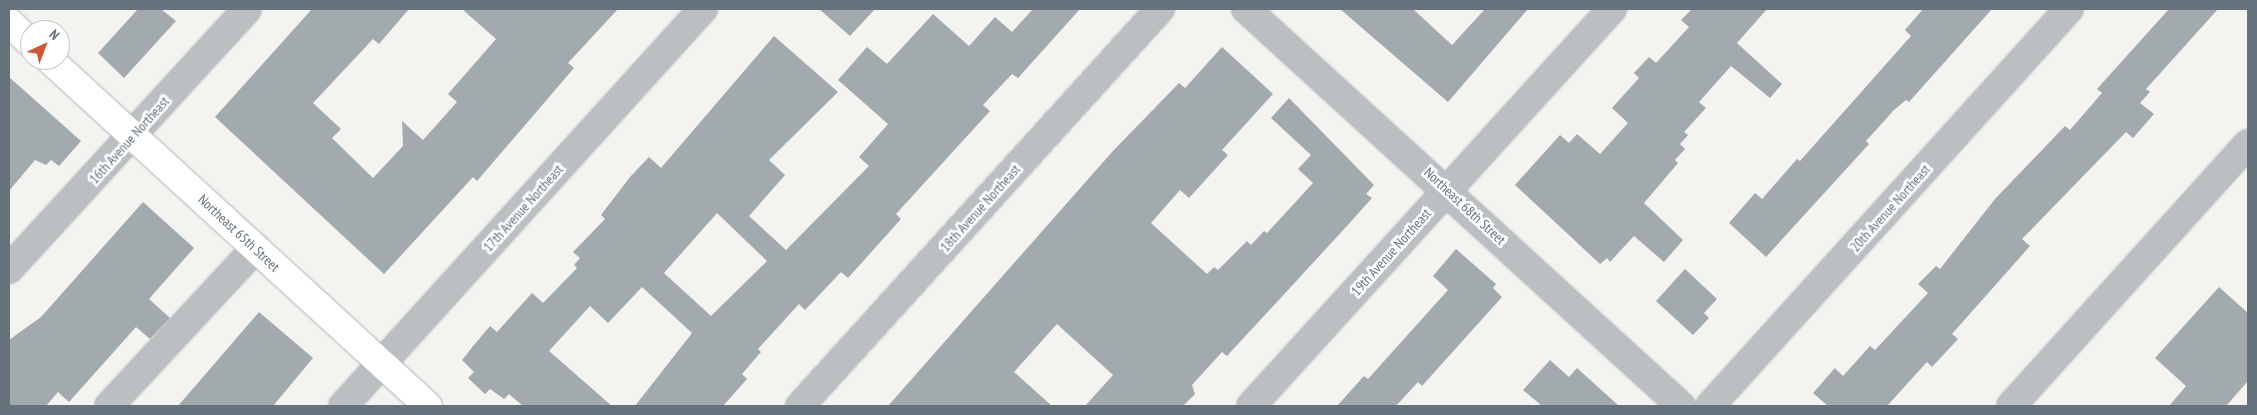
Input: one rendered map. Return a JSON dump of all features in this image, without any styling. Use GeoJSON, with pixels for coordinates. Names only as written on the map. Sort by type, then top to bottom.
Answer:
{"type":"FeatureCollection","features":[{"type":"Feature","properties":{"kind":"main road"},"geometry":{"type":"LineString","coordinates":[[9,22],[20,32]]}},
{"type":"Feature","properties":{"kind":"main road","name":"Northeast 65th Street"},"geometry":{"type":"LineString","coordinates":[[61,70],[428,406]]}},
{"type":"Feature","properties":{"kind":"street","name":"16th Avenue Northeast"},"geometry":{"type":"LineString","coordinates":[[9,269],[247,9]]}},
{"type":"Feature","properties":{"kind":"street","name":"17th Avenue Northeast"},"geometry":{"type":"LineString","coordinates":[[343,406],[703,9]]}},
{"type":"Feature","properties":{"kind":"street","name":"18th Avenue Northeast"},"geometry":{"type":"LineString","coordinates":[[800,406],[1160,9]]}},
{"type":"Feature","properties":{"kind":"street","name":"Northeast 68th Street"},"geometry":{"type":"LineString","coordinates":[[1246,9],[1447,190],[1681,406]]}},
{"type":"Feature","properties":{"kind":"street","name":"19th Avenue Northeast"},"geometry":{"type":"LineString","coordinates":[[1251,406],[1612,9]]}},
{"type":"Feature","properties":{"kind":"street","name":"20th Avenue Northeast"},"geometry":{"type":"LineString","coordinates":[[1710,406],[2069,9]]}},
{"type":"Feature","properties":{"kind":"street"},"geometry":{"type":"LineString","coordinates":[[2011,406],[2248,144]]}},
{"type":"Feature","properties":{"kind":"street"},"geometry":{"type":"LineString","coordinates":[[109,406],[256,248]]}},
{"type":"Feature","properties":{"kind":"building"},"geometry":{"type":"Polygon","coordinates":[[[138,9],[161,9],[176,21],[124,78],[98,53],[138,9]]]}},
{"type":"Feature","properties":{"kind":"building"},"geometry":{"type":"Polygon","coordinates":[[[312,9],[409,9],[379,44],[373,39],[313,103],[341,129],[332,138],[373,178],[403,146],[402,121],[423,140],[457,102],[448,94],[496,39],[462,9],[618,9],[568,63],[574,68],[477,181],[473,177],[384,274],[215,117],[312,9]]]}},
{"type":"Feature","properties":{"kind":"building"},"geometry":{"type":"Polygon","coordinates":[[[819,9],[875,9],[850,36],[819,9]]]}},
{"type":"Feature","properties":{"kind":"building"},"geometry":{"type":"Polygon","coordinates":[[[1033,9],[1080,9],[1018,78],[1012,74],[983,105],[990,111],[896,214],[901,219],[848,278],[841,272],[805,310],[799,304],[758,349],[761,352],[742,374],[747,379],[723,406],[635,406],[692,333],[642,287],[608,323],[590,306],[549,351],[612,406],[523,406],[509,394],[504,399],[490,389],[485,394],[468,378],[474,372],[462,360],[490,326],[497,332],[532,293],[543,303],[577,268],[574,265],[580,258],[573,252],[605,219],[601,215],[630,177],[649,157],[661,168],[774,36],[838,92],[769,160],[785,175],[749,216],[786,250],[869,166],[859,157],[888,124],[838,80],[867,47],[887,64],[933,14],[969,46],[995,17],[1012,32],[1033,9]],[[717,213],[664,273],[711,316],[767,261],[717,213]]]}},
{"type":"Feature","properties":{"kind":"building"},"geometry":{"type":"Polygon","coordinates":[[[1340,9],[1413,9],[1452,45],[1485,9],[1528,9],[1448,102],[1340,9]]]}},
{"type":"Feature","properties":{"kind":"building"},"geometry":{"type":"Polygon","coordinates":[[[1692,9],[1767,9],[1737,43],[1782,84],[1770,98],[1731,66],[1699,102],[1706,108],[1684,132],[1688,135],[1680,144],[1685,149],[1675,160],[1678,163],[1644,203],[1683,240],[1664,262],[1634,236],[1610,262],[1607,258],[1600,264],[1515,185],[1560,135],[1569,143],[1577,134],[1600,154],[1628,123],[1612,108],[1639,78],[1634,73],[1649,57],[1656,63],[1689,27],[1681,20],[1692,9]]]}},
{"type":"Feature","properties":{"kind":"building"},"geometry":{"type":"Polygon","coordinates":[[[1923,9],[1992,9],[1909,102],[1906,100],[1894,110],[1866,141],[1869,144],[1766,257],[1729,223],[1755,193],[1762,199],[1797,159],[1800,161],[1911,36],[1905,30],[1923,9]]]}},
{"type":"Feature","properties":{"kind":"building"},"geometry":{"type":"Polygon","coordinates":[[[2169,9],[2218,9],[2146,89],[2150,92],[2140,103],[2154,114],[2133,138],[2126,132],[2022,239],[2030,246],[1952,334],[1958,339],[1932,367],[1927,362],[1887,406],[1828,406],[1813,393],[1835,368],[1843,376],[1870,346],[1875,350],[1928,293],[1918,284],[1936,266],[1940,269],[1995,199],[2065,126],[2070,130],[2102,93],[2097,89],[2169,9]]]}},
{"type":"Feature","properties":{"kind":"building"},"geometry":{"type":"Polygon","coordinates":[[[1222,47],[1273,94],[1222,150],[1228,155],[1189,198],[1180,190],[1151,223],[1207,274],[1214,267],[1218,270],[1247,241],[1251,245],[1264,231],[1267,233],[1313,183],[1298,169],[1311,155],[1271,118],[1289,98],[1374,185],[1366,194],[1372,198],[1347,226],[1227,356],[1222,352],[1192,385],[1195,394],[1183,406],[1085,406],[1113,375],[1057,324],[1014,372],[1052,406],[888,406],[1112,152],[1179,83],[1185,88],[1222,47]]]}},
{"type":"Feature","properties":{"kind":"building"},"geometry":{"type":"Polygon","coordinates":[[[9,77],[81,141],[59,166],[51,160],[46,165],[35,160],[9,191],[9,77]]]}},
{"type":"Feature","properties":{"kind":"building"},"geometry":{"type":"Polygon","coordinates":[[[143,202],[194,248],[149,299],[170,318],[150,339],[136,327],[69,402],[58,392],[46,406],[9,406],[9,340],[41,317],[143,202]]]}},
{"type":"Feature","properties":{"kind":"building"},"geometry":{"type":"Polygon","coordinates":[[[1456,249],[1496,284],[1493,288],[1502,297],[1422,386],[1418,382],[1396,406],[1337,406],[1364,376],[1368,379],[1448,290],[1433,276],[1456,249]]]}},
{"type":"Feature","properties":{"kind":"building"},"geometry":{"type":"Polygon","coordinates":[[[1685,269],[1717,299],[1704,313],[1709,318],[1693,335],[1656,301],[1685,269]]]}},
{"type":"Feature","properties":{"kind":"building"},"geometry":{"type":"Polygon","coordinates":[[[2219,287],[2248,313],[2248,381],[2226,406],[2169,406],[2186,386],[2155,358],[2219,287]]]}},
{"type":"Feature","properties":{"kind":"building"},"geometry":{"type":"Polygon","coordinates":[[[259,312],[313,358],[273,406],[178,406],[259,312]]]}},
{"type":"Feature","properties":{"kind":"building"},"geometry":{"type":"Polygon","coordinates":[[[1550,360],[1569,377],[1577,368],[1619,406],[1542,406],[1523,390],[1550,360]]]}}]}
